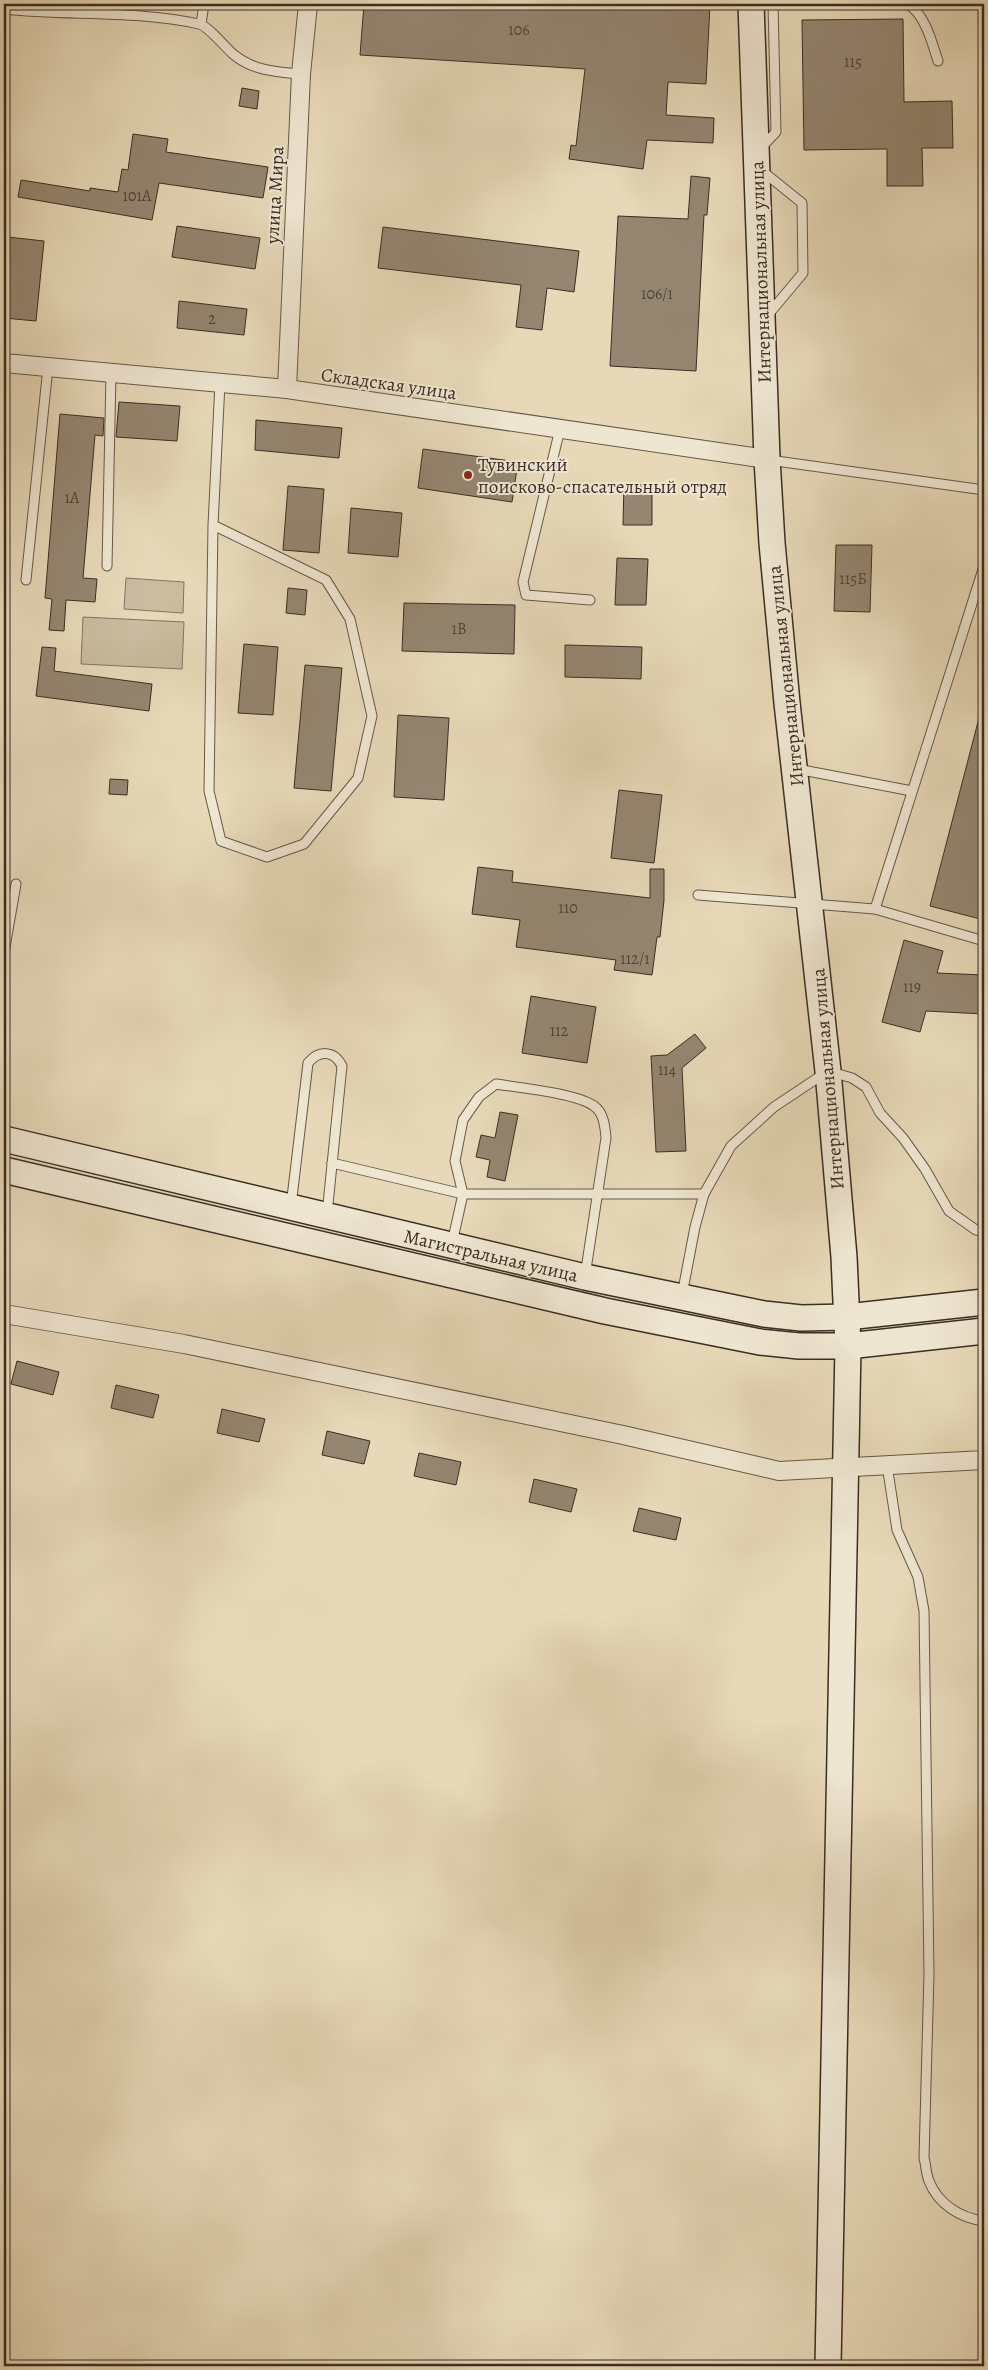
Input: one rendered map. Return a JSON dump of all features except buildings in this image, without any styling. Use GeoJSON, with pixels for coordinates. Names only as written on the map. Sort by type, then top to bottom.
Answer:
{"type":"FeatureCollection","features":[{"type":"Feature","properties":{"kind":"street","name":"улица Мира"},"geometry":{"type":"LineString","coordinates":[[287,389],[301,74],[308,4]]}},
{"type":"Feature","properties":{"kind":"street","name":"Интернациональная улица"},"geometry":{"type":"LineString","coordinates":[[750,4],[767,459],[774,562],[794,768],[828,1071],[848,1346],[828,2366]]}},
{"type":"Feature","properties":{"kind":"street","name":"Складская улица"},"geometry":{"type":"LineString","coordinates":[[4,363],[287,389],[767,459]]}},
{"type":"Feature","properties":{"kind":"street","name":"Магистральная улица"},"geometry":{"type":"LineString","coordinates":[[4,1139],[291,1209],[585,1277],[764,1314],[801,1318],[847,1317],[984,1302]]}},
{"type":"Feature","properties":{"kind":"street","name":"Магистральная улица"},"geometry":{"type":"LineString","coordinates":[[4,1170],[605,1311],[760,1342],[799,1346],[848,1346],[984,1331]]}},
{"type":"Feature","properties":{"kind":"street"},"geometry":{"type":"LineString","coordinates":[[4,1314],[184,1344],[623,1435],[779,1471],[984,1460]]}},
{"type":"Feature","properties":{"kind":"lane"},"geometry":{"type":"LineString","coordinates":[[202,24],[204,4]]}},
{"type":"Feature","properties":{"kind":"lane"},"geometry":{"type":"LineString","coordinates":[[762,322],[803,274],[802,203],[756,160],[776,132],[773,4]]}},
{"type":"Feature","properties":{"kind":"lane"},"geometry":{"type":"LineString","coordinates":[[906,4],[912,6],[926,28],[938,61]]}},
{"type":"Feature","properties":{"kind":"lane"},"geometry":{"type":"LineString","coordinates":[[4,9],[46,14],[140,16],[202,24],[235,56],[266,72],[301,74]]}},
{"type":"Feature","properties":{"kind":"lane"},"geometry":{"type":"LineString","coordinates":[[26,580],[48,367]]}},
{"type":"Feature","properties":{"kind":"lane"},"geometry":{"type":"LineString","coordinates":[[107,566],[111,373]]}},
{"type":"Feature","properties":{"kind":"lane"},"geometry":{"type":"LineString","coordinates":[[213,525],[326,580],[350,619],[372,716],[358,778],[304,844],[267,857],[222,841],[210,791],[213,525],[220,383]]}},
{"type":"Feature","properties":{"kind":"lane"},"geometry":{"type":"LineString","coordinates":[[560,429],[523,582],[526,596],[590,600]]}},
{"type":"Feature","properties":{"kind":"lane"},"geometry":{"type":"LineString","coordinates":[[767,459],[984,490]]}},
{"type":"Feature","properties":{"kind":"lane"},"geometry":{"type":"LineString","coordinates":[[875,909],[984,566]]}},
{"type":"Feature","properties":{"kind":"lane"},"geometry":{"type":"LineString","coordinates":[[794,768],[912,791]]}},
{"type":"Feature","properties":{"kind":"lane"},"geometry":{"type":"LineString","coordinates":[[4,953],[16,884]]}},
{"type":"Feature","properties":{"kind":"lane"},"geometry":{"type":"LineString","coordinates":[[698,895],[875,909],[984,941]]}},
{"type":"Feature","properties":{"kind":"lane"},"geometry":{"type":"LineString","coordinates":[[291,1209],[308,1063],[320,1054],[333,1055],[342,1066],[327,1217]]}},
{"type":"Feature","properties":{"kind":"lane"},"geometry":{"type":"LineString","coordinates":[[681,1298],[694,1227],[704,1194],[731,1146],[774,1107],[828,1071],[852,1078],[866,1088],[880,1112],[903,1138],[925,1169],[949,1211],[976,1230],[984,1231]]}},
{"type":"Feature","properties":{"kind":"lane"},"geometry":{"type":"LineString","coordinates":[[452,1246],[463,1194],[455,1161],[463,1120],[479,1097],[496,1084],[580,1099],[596,1106],[604,1121],[606,1138],[585,1277]]}},
{"type":"Feature","properties":{"kind":"lane"},"geometry":{"type":"LineString","coordinates":[[332,1163],[463,1194],[704,1194]]}},
{"type":"Feature","properties":{"kind":"lane"},"geometry":{"type":"LineString","coordinates":[[887,1466],[897,1530],[918,1576],[924,1611],[929,1974],[924,2158],[929,2181],[945,2206],[972,2219],[984,2221]]}},
{"type":"Feature","properties":{"kind":"shaded area"},"geometry":{"type":"Polygon","coordinates":[[[126,578],[184,582],[183,613],[124,609],[126,578]]]}},
{"type":"Feature","properties":{"kind":"shaded area"},"geometry":{"type":"Polygon","coordinates":[[[83,617],[184,622],[182,669],[81,664],[83,617]]]}},
{"type":"Feature","properties":{"kind":"place","name":"Тувинский поисково-спасательный отряд"},"geometry":{"type":"Point","coordinates":[468,475]}}]}
